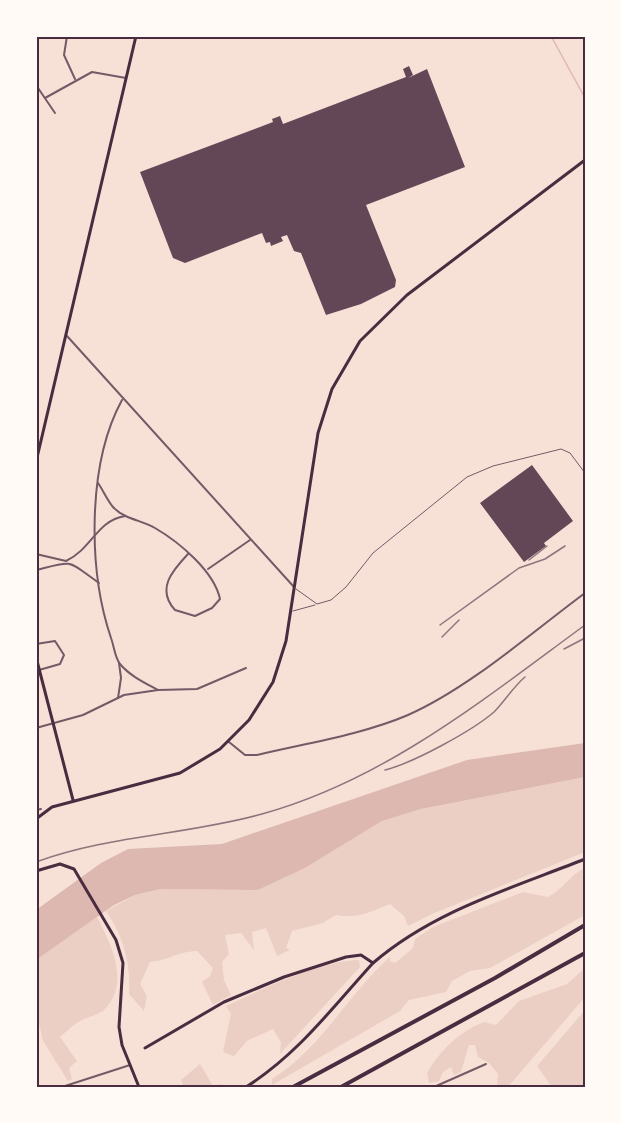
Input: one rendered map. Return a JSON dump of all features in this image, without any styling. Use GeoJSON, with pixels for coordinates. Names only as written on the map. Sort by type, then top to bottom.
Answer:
{"type":"FeatureCollection","features":[{"type":"Feature","properties":{"kind":"highway"},"geometry":{"type":"LineString","coordinates":[[292,1087],[485,983],[585,925]]}},
{"type":"Feature","properties":{"kind":"highway"},"geometry":{"type":"LineString","coordinates":[[341,1087],[585,953]]}},
{"type":"Feature","properties":{"kind":"main road"},"geometry":{"type":"LineString","coordinates":[[36,462],[136,36]]}},
{"type":"Feature","properties":{"kind":"main road"},"geometry":{"type":"LineString","coordinates":[[36,819],[52,807],[176,775],[206,759],[229,742],[253,715],[273,682],[284,648],[318,433],[332,389],[360,341],[407,295],[585,160]]}},
{"type":"Feature","properties":{"kind":"main road"},"geometry":{"type":"LineString","coordinates":[[36,658],[73,801]]}},
{"type":"Feature","properties":{"kind":"main road"},"geometry":{"type":"LineString","coordinates":[[246,1087],[272,1070],[302,1043],[373,963],[407,935],[434,920],[585,859]]}},
{"type":"Feature","properties":{"kind":"main road"},"geometry":{"type":"LineString","coordinates":[[36,871],[62,864],[72,868],[91,895],[116,940],[123,963],[119,1027],[139,1087]]}},
{"type":"Feature","properties":{"kind":"main road"},"geometry":{"type":"LineString","coordinates":[[146,1048],[224,1002],[284,977],[346,957],[361,955],[373,963]]}},
{"type":"Feature","properties":{"kind":"street"},"geometry":{"type":"LineString","coordinates":[[67,36],[64,55],[75,79]]}},
{"type":"Feature","properties":{"kind":"street"},"geometry":{"type":"LineString","coordinates":[[45,98],[75,79],[97,71],[126,78]]}},
{"type":"Feature","properties":{"kind":"street"},"geometry":{"type":"LineString","coordinates":[[36,85],[55,113]]}},
{"type":"Feature","properties":{"kind":"street"},"geometry":{"type":"LineString","coordinates":[[67,336],[122,400],[294,587]]}},
{"type":"Feature","properties":{"kind":"street"},"geometry":{"type":"LineString","coordinates":[[118,698],[122,678],[105,621],[95,534],[102,454],[122,400]]}},
{"type":"Feature","properties":{"kind":"street"},"geometry":{"type":"LineString","coordinates":[[98,483],[113,507],[125,516],[155,528],[188,554],[207,570],[220,596],[218,603],[195,616],[183,615],[168,603],[165,586],[172,572],[188,554]]}},
{"type":"Feature","properties":{"kind":"street"},"geometry":{"type":"LineString","coordinates":[[36,570],[66,561],[83,551],[95,534],[111,520],[125,516]]}},
{"type":"Feature","properties":{"kind":"street"},"geometry":{"type":"LineString","coordinates":[[207,570],[250,540]]}},
{"type":"Feature","properties":{"kind":"street"},"geometry":{"type":"LineString","coordinates":[[36,554],[80,567],[99,583]]}},
{"type":"Feature","properties":{"kind":"street"},"geometry":{"type":"LineString","coordinates":[[229,742],[245,754],[257,755],[368,728],[409,714],[463,682],[585,593]]}},
{"type":"Feature","properties":{"kind":"street"},"geometry":{"type":"LineString","coordinates":[[36,644],[55,641],[64,655],[60,664],[39,670]]}},
{"type":"Feature","properties":{"kind":"street"},"geometry":{"type":"LineString","coordinates":[[119,663],[138,680],[158,690]]}},
{"type":"Feature","properties":{"kind":"street"},"geometry":{"type":"LineString","coordinates":[[36,728],[83,715],[118,698],[158,690],[198,689],[246,668]]}},
{"type":"Feature","properties":{"kind":"street"},"geometry":{"type":"LineString","coordinates":[[36,810],[41,809]]}},
{"type":"Feature","properties":{"kind":"street"},"geometry":{"type":"LineString","coordinates":[[434,1087],[486,1064]]}},
{"type":"Feature","properties":{"kind":"street"},"geometry":{"type":"LineString","coordinates":[[62,1087],[130,1065]]}},
{"type":"Feature","properties":{"kind":"lane"},"geometry":{"type":"LineString","coordinates":[[290,613],[331,600],[346,587],[373,553],[466,477],[493,466],[561,449],[570,453],[585,473]]}},
{"type":"Feature","properties":{"kind":"lane"},"geometry":{"type":"LineString","coordinates":[[294,587],[317,604]]}},
{"type":"Feature","properties":{"kind":"shaded area"},"geometry":{"type":"Polygon","coordinates":[[[585,743],[585,777],[421,809],[382,821],[305,868],[258,890],[160,889],[135,895],[114,905],[36,960],[36,910],[101,863],[128,849],[222,844],[467,760],[585,743]]]}},
{"type":"Feature","properties":{"kind":"shaded area"},"geometry":{"type":"Polygon","coordinates":[[[585,777],[585,852],[432,914],[408,926],[404,916],[390,904],[357,915],[336,915],[323,923],[292,931],[286,948],[290,950],[277,956],[266,928],[252,932],[254,950],[241,933],[225,935],[229,954],[222,962],[224,980],[231,995],[213,1005],[202,982],[210,976],[213,968],[197,951],[150,962],[140,984],[147,996],[144,1011],[129,994],[129,971],[125,950],[106,911],[135,895],[160,889],[258,890],[305,868],[382,821],[421,809],[585,777]]]}},
{"type":"Feature","properties":{"kind":"shaded area"},"geometry":{"type":"Polygon","coordinates":[[[585,868],[585,915],[490,968],[470,971],[452,981],[446,992],[409,1000],[400,1011],[272,1085],[272,1079],[290,1066],[320,1037],[375,972],[390,957],[390,961],[395,963],[413,948],[415,939],[433,927],[523,892],[548,897],[585,868]]]}},
{"type":"Feature","properties":{"kind":"shaded area"},"geometry":{"type":"Polygon","coordinates":[[[97,917],[108,939],[116,964],[116,988],[104,1010],[79,1022],[60,1037],[77,1061],[69,1068],[72,1079],[68,1081],[43,1041],[36,1010],[36,960],[97,917]]]}},
{"type":"Feature","properties":{"kind":"shaded area"},"geometry":{"type":"Polygon","coordinates":[[[359,960],[360,967],[280,1054],[281,1042],[273,1029],[247,1041],[234,1056],[223,1052],[231,1014],[226,1006],[274,984],[326,965],[359,960]]]}},
{"type":"Feature","properties":{"kind":"shaded area"},"geometry":{"type":"Polygon","coordinates":[[[585,968],[585,997],[508,1087],[497,1087],[498,1074],[489,1063],[478,1057],[475,1045],[469,1045],[461,1072],[454,1075],[451,1067],[443,1072],[439,1081],[429,1083],[427,1073],[444,1049],[458,1036],[484,1022],[496,1025],[519,1001],[567,984],[585,968]]]}},
{"type":"Feature","properties":{"kind":"shaded area"},"geometry":{"type":"Polygon","coordinates":[[[585,1010],[585,1087],[552,1087],[537,1066],[585,1010]]]}},
{"type":"Feature","properties":{"kind":"shaded area"},"geometry":{"type":"Polygon","coordinates":[[[200,1064],[213,1086],[220,1084],[221,1087],[184,1087],[181,1080],[200,1064]]]}},
{"type":"Feature","properties":{"kind":"building"},"geometry":{"type":"Polygon","coordinates":[[[409,66],[413,75],[408,78],[427,69],[465,167],[366,205],[396,280],[395,287],[361,304],[326,315],[301,253],[294,251],[287,235],[281,237],[283,241],[271,246],[270,242],[266,243],[262,233],[185,263],[173,258],[140,172],[273,122],[272,119],[280,116],[283,124],[406,77],[403,69],[409,66]]]}},
{"type":"Feature","properties":{"kind":"building"},"geometry":{"type":"Polygon","coordinates":[[[532,465],[573,521],[544,543],[546,546],[524,562],[480,503],[532,465]]]}},
{"type":"Feature","properties":{"kind":"waterway"},"geometry":{"type":"LineString","coordinates":[[551,36],[585,98]]}},
{"type":"Feature","properties":{"kind":"railway"},"geometry":{"type":"LineString","coordinates":[[529,560],[547,546]]}},
{"type":"Feature","properties":{"kind":"railway"},"geometry":{"type":"LineString","coordinates":[[440,625],[519,568],[545,559],[565,546]]}},
{"type":"Feature","properties":{"kind":"railway"},"geometry":{"type":"LineString","coordinates":[[442,637],[459,620]]}},
{"type":"Feature","properties":{"kind":"railway"},"geometry":{"type":"LineString","coordinates":[[36,862],[120,840],[205,827],[262,814],[350,781],[432,734],[585,625]]}},
{"type":"Feature","properties":{"kind":"railway"},"geometry":{"type":"LineString","coordinates":[[564,649],[585,638]]}},
{"type":"Feature","properties":{"kind":"railway"},"geometry":{"type":"LineString","coordinates":[[385,770],[426,754],[472,728],[494,712],[525,677]]}}]}
